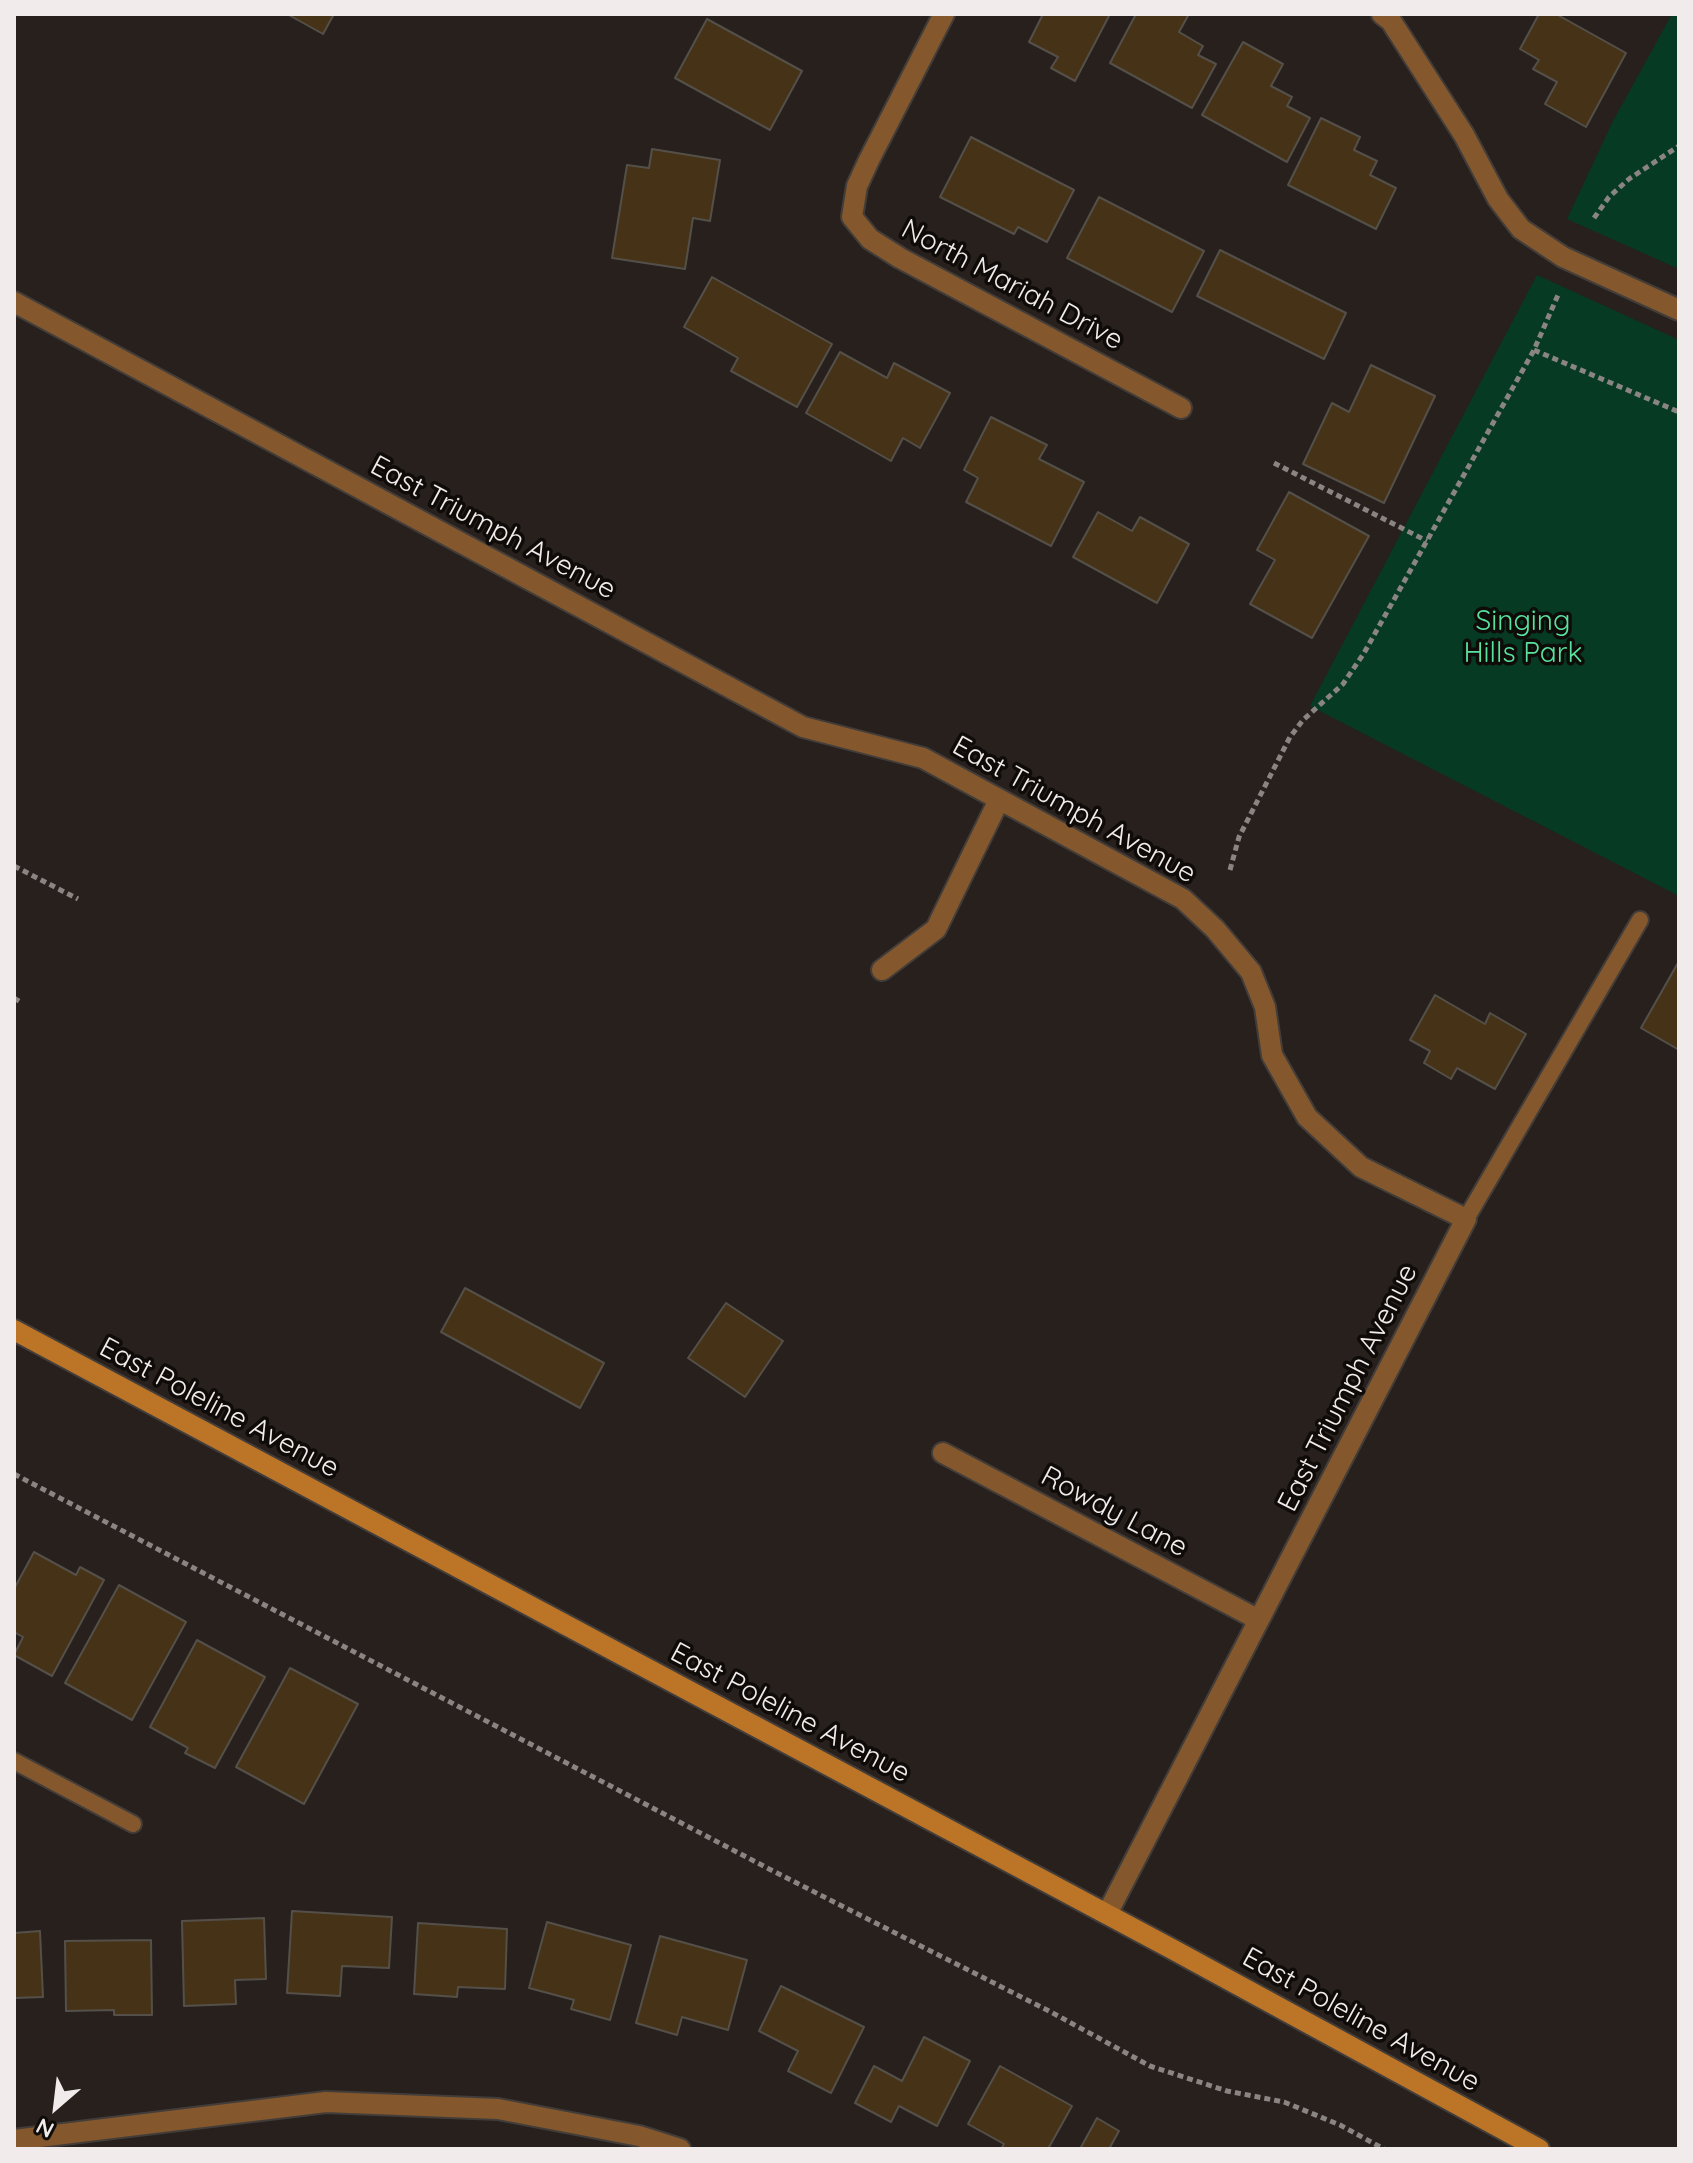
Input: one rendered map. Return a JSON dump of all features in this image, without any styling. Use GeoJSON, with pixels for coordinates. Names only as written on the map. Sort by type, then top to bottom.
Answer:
{"type":"FeatureCollection","features":[{"type":"Feature","properties":{"kind":"main road","name":"East Poleline Avenue"},"geometry":{"type":"LineString","coordinates":[[14,1330],[1107,1914],[1539,2149]]}},
{"type":"Feature","properties":{"kind":"street","name":"North Mariah Drive"},"geometry":{"type":"LineString","coordinates":[[944,14],[857,186],[852,217],[870,239],[900,258],[1181,408]]}},
{"type":"Feature","properties":{"kind":"street"},"geometry":{"type":"LineString","coordinates":[[1382,14],[1391,21],[1464,135],[1498,199],[1521,229],[1563,257],[1679,310]]}},
{"type":"Feature","properties":{"kind":"street","name":"East Triumph Avenue"},"geometry":{"type":"LineString","coordinates":[[14,302],[803,727],[923,758],[1183,899],[1215,929],[1251,972],[1265,1007],[1272,1055],[1307,1117],[1361,1167],[1466,1219],[1107,1914]]}},
{"type":"Feature","properties":{"kind":"street"},"geometry":{"type":"LineString","coordinates":[[882,970],[936,929],[999,800]]}},
{"type":"Feature","properties":{"kind":"street","name":"Rowdy Lane"},"geometry":{"type":"LineString","coordinates":[[943,1453],[1259,1620]]}},
{"type":"Feature","properties":{"kind":"street"},"geometry":{"type":"LineString","coordinates":[[14,2140],[326,2102],[498,2109],[639,2136],[680,2149]]}},
{"type":"Feature","properties":{"kind":"lane"},"geometry":{"type":"LineString","coordinates":[[1466,1219],[1640,920]]}},
{"type":"Feature","properties":{"kind":"lane"},"geometry":{"type":"LineString","coordinates":[[14,1761],[133,1824]]}},
{"type":"Feature","properties":{"kind":"path"},"geometry":{"type":"LineString","coordinates":[[1594,218],[1609,197],[1629,179],[1679,146]]}},
{"type":"Feature","properties":{"kind":"path"},"geometry":{"type":"LineString","coordinates":[[1230,870],[1239,837],[1290,737],[1350,674],[1534,350],[1558,295]]}},
{"type":"Feature","properties":{"kind":"path"},"geometry":{"type":"LineString","coordinates":[[1534,350],[1679,412]]}},
{"type":"Feature","properties":{"kind":"path"},"geometry":{"type":"LineString","coordinates":[[1274,463],[1427,541]]}},
{"type":"Feature","properties":{"kind":"path"},"geometry":{"type":"LineString","coordinates":[[14,866],[78,899]]}},
{"type":"Feature","properties":{"kind":"path"},"geometry":{"type":"LineString","coordinates":[[14,998],[22,1003]]}},
{"type":"Feature","properties":{"kind":"path"},"geometry":{"type":"LineString","coordinates":[[14,1474],[1150,2066],[1227,2091],[1284,2102],[1340,2125],[1384,2149]]}},
{"type":"Feature","properties":{"kind":"green space"},"geometry":{"type":"Polygon","coordinates":[[[1672,14],[1679,14],[1679,269],[1567,219],[1613,121],[1672,14]]]}},
{"type":"Feature","properties":{"kind":"green space","name":"Singing Hills Park"},"geometry":{"type":"Polygon","coordinates":[[[1537,275],[1679,340],[1679,896],[1310,706],[1537,275]]]}},
{"type":"Feature","properties":{"kind":"building"},"geometry":{"type":"Polygon","coordinates":[[[287,14],[334,14],[323,34],[287,14]]]}},
{"type":"Feature","properties":{"kind":"building"},"geometry":{"type":"Polygon","coordinates":[[[1043,14],[1110,14],[1075,81],[1051,68],[1058,57],[1029,42],[1043,14]]]}},
{"type":"Feature","properties":{"kind":"building"},"geometry":{"type":"Polygon","coordinates":[[[1136,14],[1189,14],[1179,32],[1203,46],[1198,55],[1216,64],[1192,108],[1110,63],[1136,14]]]}},
{"type":"Feature","properties":{"kind":"building"},"geometry":{"type":"Polygon","coordinates":[[[1539,14],[1556,14],[1626,53],[1586,127],[1545,104],[1557,82],[1533,69],[1539,60],[1520,49],[1539,14]]]}},
{"type":"Feature","properties":{"kind":"building"},"geometry":{"type":"Polygon","coordinates":[[[707,19],[802,71],[770,130],[675,78],[707,19]]]}},
{"type":"Feature","properties":{"kind":"building"},"geometry":{"type":"Polygon","coordinates":[[[1243,42],[1283,64],[1271,86],[1292,97],[1287,106],[1310,118],[1287,162],[1202,115],[1243,42]]]}},
{"type":"Feature","properties":{"kind":"building"},"geometry":{"type":"Polygon","coordinates":[[[1321,118],[1360,137],[1354,150],[1377,161],[1370,175],[1396,188],[1376,229],[1288,185],[1321,118]]]}},
{"type":"Feature","properties":{"kind":"building"},"geometry":{"type":"Polygon","coordinates":[[[971,137],[1074,190],[1047,242],[1018,227],[1014,234],[940,197],[971,137]]]}},
{"type":"Feature","properties":{"kind":"building"},"geometry":{"type":"Polygon","coordinates":[[[652,149],[720,160],[710,221],[693,218],[685,269],[612,258],[627,165],[649,168],[652,149]]]}},
{"type":"Feature","properties":{"kind":"building"},"geometry":{"type":"Polygon","coordinates":[[[1099,197],[1204,251],[1172,312],[1067,258],[1099,197]]]}},
{"type":"Feature","properties":{"kind":"building"},"geometry":{"type":"Polygon","coordinates":[[[1220,250],[1346,313],[1324,359],[1197,296],[1220,250]]]}},
{"type":"Feature","properties":{"kind":"building"},"geometry":{"type":"Polygon","coordinates":[[[712,277],[832,344],[797,407],[731,371],[738,358],[684,327],[712,277]]]}},
{"type":"Feature","properties":{"kind":"building"},"geometry":{"type":"Polygon","coordinates":[[[840,352],[887,378],[894,363],[950,393],[920,448],[903,438],[891,461],[806,413],[840,352]]]}},
{"type":"Feature","properties":{"kind":"building"},"geometry":{"type":"Polygon","coordinates":[[[1371,365],[1435,396],[1384,503],[1303,464],[1332,403],[1349,412],[1371,365]]]}},
{"type":"Feature","properties":{"kind":"building"},"geometry":{"type":"Polygon","coordinates":[[[991,417],[1047,445],[1039,459],[1084,482],[1051,546],[966,502],[978,478],[964,470],[991,417]]]}},
{"type":"Feature","properties":{"kind":"building"},"geometry":{"type":"Polygon","coordinates":[[[1289,492],[1369,536],[1312,638],[1250,604],[1275,560],[1257,550],[1289,492]]]}},
{"type":"Feature","properties":{"kind":"building"},"geometry":{"type":"Polygon","coordinates":[[[1098,512],[1132,531],[1140,517],[1189,544],[1157,603],[1073,557],[1098,512]]]}},
{"type":"Feature","properties":{"kind":"building"},"geometry":{"type":"Polygon","coordinates":[[[1679,961],[1679,1050],[1641,1028],[1679,961]]]}},
{"type":"Feature","properties":{"kind":"building"},"geometry":{"type":"Polygon","coordinates":[[[1435,995],[1485,1024],[1490,1013],[1526,1034],[1495,1089],[1457,1068],[1451,1079],[1424,1063],[1430,1051],[1410,1040],[1435,995]]]}},
{"type":"Feature","properties":{"kind":"building"},"geometry":{"type":"Polygon","coordinates":[[[465,1288],[604,1363],[580,1408],[441,1332],[465,1288]]]}},
{"type":"Feature","properties":{"kind":"building"},"geometry":{"type":"Polygon","coordinates":[[[726,1303],[783,1341],[745,1397],[688,1358],[726,1303]]]}},
{"type":"Feature","properties":{"kind":"building"},"geometry":{"type":"Polygon","coordinates":[[[34,1552],[76,1575],[80,1567],[104,1580],[52,1676],[14,1655],[23,1637],[14,1632],[14,1589],[34,1552]]]}},
{"type":"Feature","properties":{"kind":"building"},"geometry":{"type":"Polygon","coordinates":[[[119,1585],[186,1622],[132,1720],[65,1683],[119,1585]]]}},
{"type":"Feature","properties":{"kind":"building"},"geometry":{"type":"Polygon","coordinates":[[[197,1640],[265,1677],[215,1768],[185,1753],[188,1748],[150,1727],[197,1640]]]}},
{"type":"Feature","properties":{"kind":"building"},"geometry":{"type":"Polygon","coordinates":[[[290,1668],[358,1704],[304,1804],[236,1767],[290,1668]]]}},
{"type":"Feature","properties":{"kind":"building"},"geometry":{"type":"Polygon","coordinates":[[[292,1911],[392,1917],[389,1968],[342,1966],[340,1996],[287,1993],[292,1911]]]}},
{"type":"Feature","properties":{"kind":"building"},"geometry":{"type":"Polygon","coordinates":[[[264,1918],[266,1979],[235,1980],[236,2004],[184,2006],[182,1921],[264,1918]]]}},
{"type":"Feature","properties":{"kind":"building"},"geometry":{"type":"Polygon","coordinates":[[[547,1922],[631,1945],[610,2020],[571,2009],[574,2000],[529,1988],[547,1922]]]}},
{"type":"Feature","properties":{"kind":"building"},"geometry":{"type":"Polygon","coordinates":[[[418,1923],[507,1929],[505,1989],[458,1987],[457,1997],[414,1994],[418,1923]]]}},
{"type":"Feature","properties":{"kind":"building"},"geometry":{"type":"Polygon","coordinates":[[[40,1931],[43,1997],[14,1998],[14,1933],[40,1931]]]}},
{"type":"Feature","properties":{"kind":"building"},"geometry":{"type":"Polygon","coordinates":[[[660,1936],[747,1960],[728,2030],[682,2017],[677,2035],[636,2023],[660,1936]]]}},
{"type":"Feature","properties":{"kind":"building"},"geometry":{"type":"Polygon","coordinates":[[[151,1940],[152,2015],[114,2015],[114,2010],[66,2011],[65,1941],[151,1940]]]}},
{"type":"Feature","properties":{"kind":"building"},"geometry":{"type":"Polygon","coordinates":[[[781,1986],[864,2027],[831,2093],[788,2071],[798,2051],[759,2031],[781,1986]]]}},
{"type":"Feature","properties":{"kind":"building"},"geometry":{"type":"Polygon","coordinates":[[[924,2037],[970,2061],[937,2126],[899,2106],[891,2122],[855,2103],[874,2066],[902,2081],[924,2037]]]}},
{"type":"Feature","properties":{"kind":"building"},"geometry":{"type":"Polygon","coordinates":[[[1000,2066],[1072,2106],[1048,2149],[1001,2149],[1004,2144],[968,2124],[1000,2066]]]}},
{"type":"Feature","properties":{"kind":"building"},"geometry":{"type":"Polygon","coordinates":[[[1097,2118],[1119,2131],[1109,2149],[1080,2149],[1097,2118]]]}}]}
